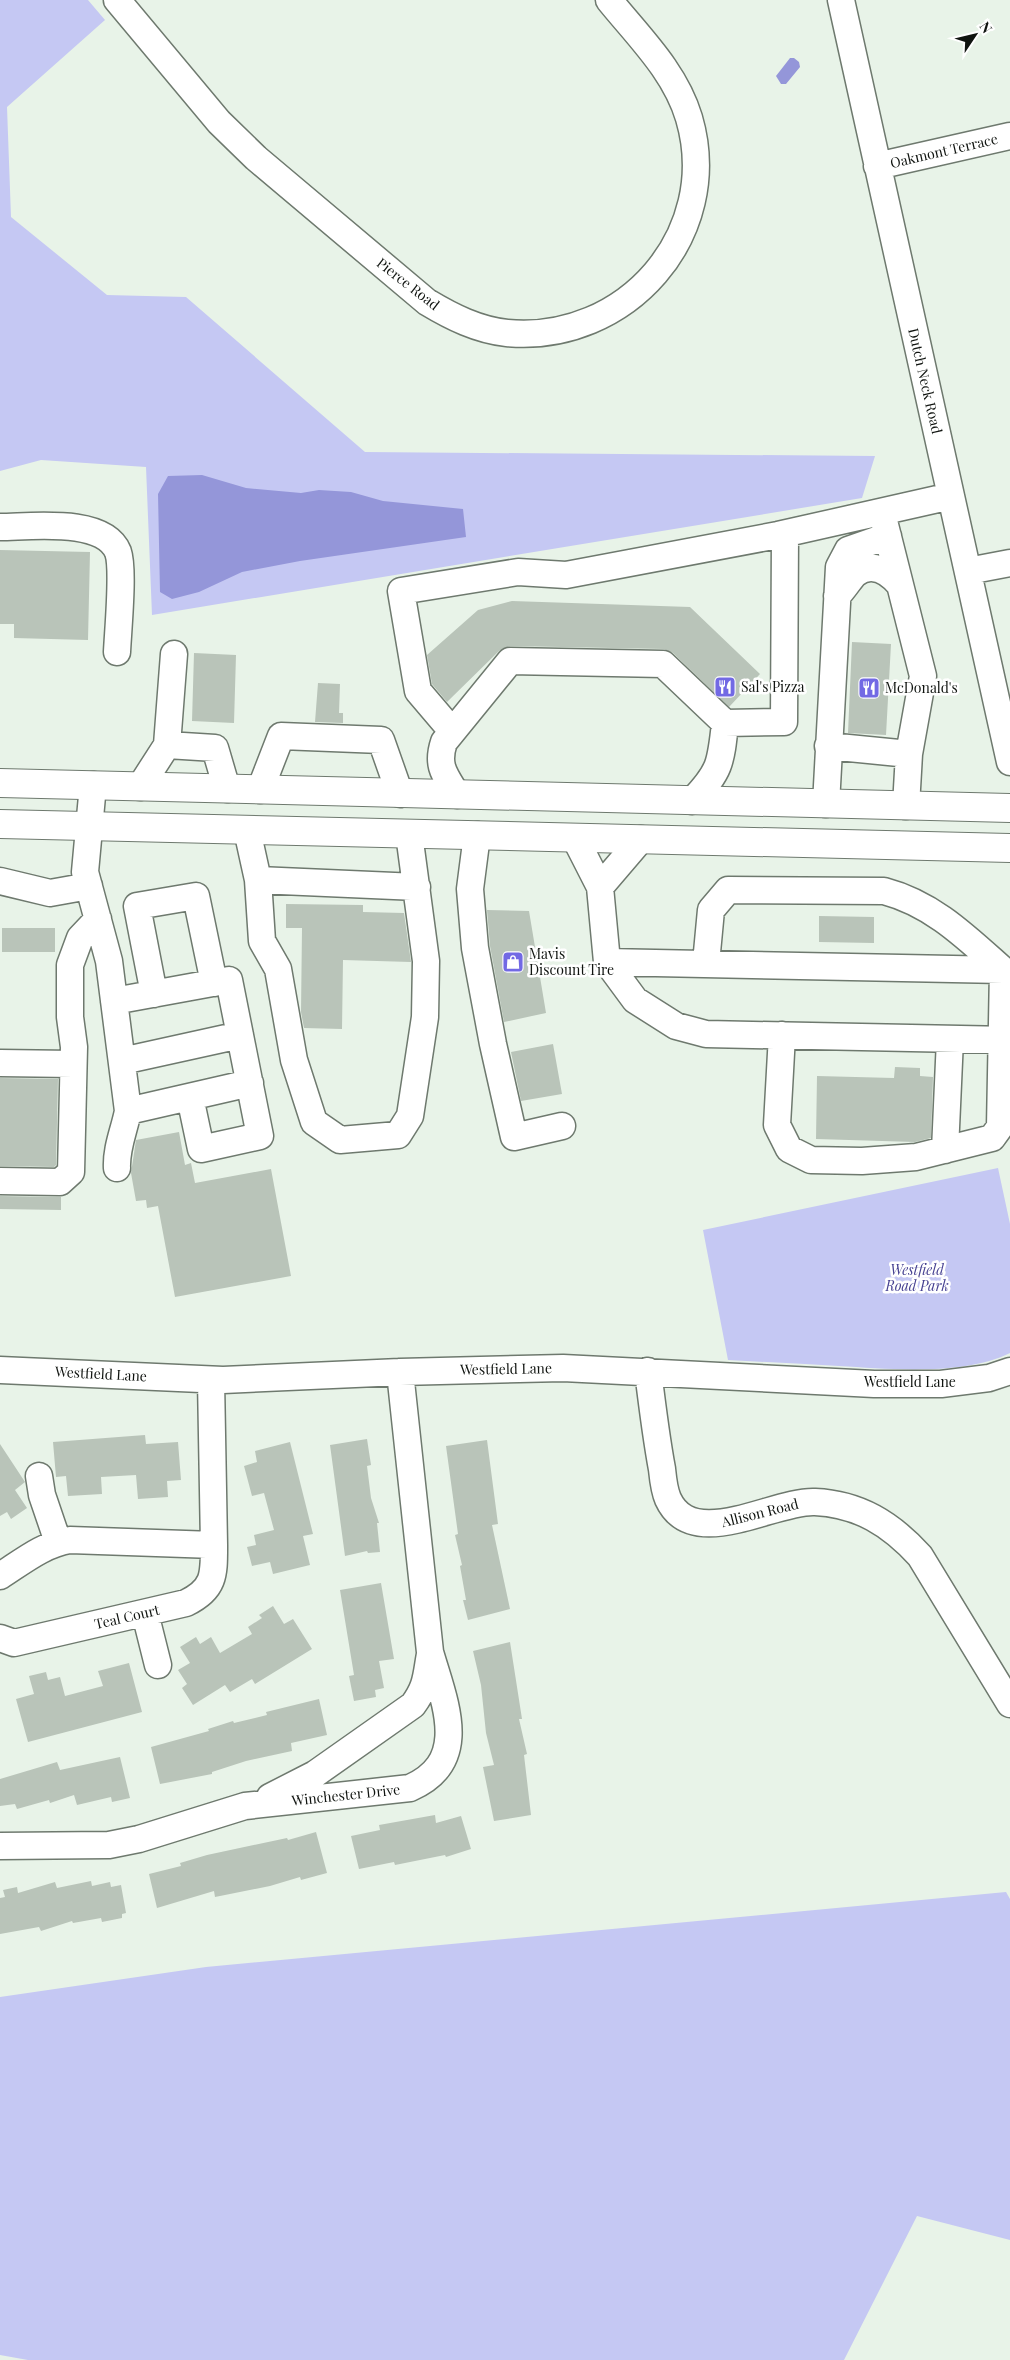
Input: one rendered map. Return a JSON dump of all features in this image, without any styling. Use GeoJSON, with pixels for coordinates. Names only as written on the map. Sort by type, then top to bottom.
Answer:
{"type":"FeatureCollection","features":[{"type":"Feature","properties":{"kind":"highway"},"geometry":{"type":"LineString","coordinates":[[0,783],[1010,808]]}},
{"type":"Feature","properties":{"kind":"highway"},"geometry":{"type":"LineString","coordinates":[[0,824],[1010,848]]}},
{"type":"Feature","properties":{"kind":"street","name":"Pierce Road"},"geometry":{"type":"LineString","coordinates":[[117,0],[219,122],[256,158],[427,302],[452,317],[477,327],[506,333],[535,334],[565,330],[595,319],[621,305],[642,288],[662,266],[676,244],[686,220],[693,194],[696,168],[694,144],[689,118],[681,96],[668,72],[608,0]]}},
{"type":"Feature","properties":{"kind":"street","name":"Dutch Neck Road"},"geometry":{"type":"LineString","coordinates":[[841,0],[1010,762]]}},
{"type":"Feature","properties":{"kind":"street","name":"Oakmont Terrace"},"geometry":{"type":"LineString","coordinates":[[877,166],[1010,136]]}},
{"type":"Feature","properties":{"kind":"street"},"geometry":{"type":"LineString","coordinates":[[826,804],[828,746],[842,591],[839,567],[848,550],[885,524],[951,496]]}},
{"type":"Feature","properties":{"kind":"street"},"geometry":{"type":"LineString","coordinates":[[452,731],[418,691],[401,591],[518,572],[566,575],[785,534],[842,521],[885,524]]}},
{"type":"Feature","properties":{"kind":"street"},"geometry":{"type":"LineString","coordinates":[[842,521],[848,550]]}},
{"type":"Feature","properties":{"kind":"street"},"geometry":{"type":"LineString","coordinates":[[885,524],[923,676],[909,754],[906,806]]}},
{"type":"Feature","properties":{"kind":"street"},"geometry":{"type":"LineString","coordinates":[[0,527],[79,528],[94,531],[108,539],[118,552],[120,567],[117,652]]}},
{"type":"Feature","properties":{"kind":"street"},"geometry":{"type":"LineString","coordinates":[[458,795],[442,770],[439,756],[444,742],[510,661],[663,664],[725,723],[784,722],[785,534]]}},
{"type":"Feature","properties":{"kind":"street"},"geometry":{"type":"LineString","coordinates":[[968,572],[1010,563]]}},
{"type":"Feature","properties":{"kind":"street"},"geometry":{"type":"LineString","coordinates":[[842,591],[855,574],[864,569],[877,567],[892,575],[900,585]]}},
{"type":"Feature","properties":{"kind":"street"},"geometry":{"type":"LineString","coordinates":[[140,787],[167,745],[174,654]]}},
{"type":"Feature","properties":{"kind":"street"},"geometry":{"type":"LineString","coordinates":[[692,801],[716,772],[722,758],[725,723]]}},
{"type":"Feature","properties":{"kind":"street"},"geometry":{"type":"LineString","coordinates":[[260,790],[281,736],[381,740],[400,794]]}},
{"type":"Feature","properties":{"kind":"street"},"geometry":{"type":"LineString","coordinates":[[167,745],[215,748],[226,789]]}},
{"type":"Feature","properties":{"kind":"street"},"geometry":{"type":"LineString","coordinates":[[828,746],[909,754]]}},
{"type":"Feature","properties":{"kind":"street"},"geometry":{"type":"LineString","coordinates":[[93,786],[85,872],[109,961],[128,1111],[122,1137],[116,1152],[117,1168]]}},
{"type":"Feature","properties":{"kind":"street"},"geometry":{"type":"LineString","coordinates":[[247,830],[258,880],[262,940],[278,969],[294,1060],[314,1122],[340,1140],[398,1135],[410,1116],[425,1018],[426,961],[409,834]]}},
{"type":"Feature","properties":{"kind":"street"},"geometry":{"type":"LineString","coordinates":[[477,835],[470,889],[475,948],[493,1044],[514,1137],[562,1126]]}},
{"type":"Feature","properties":{"kind":"street"},"geometry":{"type":"LineString","coordinates":[[575,838],[600,887],[607,962],[635,1000],[676,1026],[706,1034],[1006,1040]]}},
{"type":"Feature","properties":{"kind":"street"},"geometry":{"type":"LineString","coordinates":[[600,887],[641,840]]}},
{"type":"Feature","properties":{"kind":"street"},"geometry":{"type":"LineString","coordinates":[[258,880],[417,887]]}},
{"type":"Feature","properties":{"kind":"street"},"geometry":{"type":"LineString","coordinates":[[0,881],[50,893],[89,886]]}},
{"type":"Feature","properties":{"kind":"street"},"geometry":{"type":"LineString","coordinates":[[706,963],[711,910],[728,890],[884,891],[908,897],[956,927],[1003,970],[1006,1040],[1000,1127],[992,1138],[916,1157],[862,1162],[811,1160],[789,1149],[777,1125],[782,1035]]}},
{"type":"Feature","properties":{"kind":"street"},"geometry":{"type":"LineString","coordinates":[[154,994],[137,906],[196,896],[214,983]]}},
{"type":"Feature","properties":{"kind":"street"},"geometry":{"type":"LineString","coordinates":[[0,1181],[60,1182],[71,1172],[74,1047],[70,1017],[70,965],[80,938],[98,919]]}},
{"type":"Feature","properties":{"kind":"street"},"geometry":{"type":"LineString","coordinates":[[607,962],[1003,970]]}},
{"type":"Feature","properties":{"kind":"street"},"geometry":{"type":"LineString","coordinates":[[114,1001],[229,980],[260,1136],[201,1149],[190,1097]]}},
{"type":"Feature","properties":{"kind":"street"},"geometry":{"type":"LineString","coordinates":[[122,1061],[240,1035]]}},
{"type":"Feature","properties":{"kind":"street"},"geometry":{"type":"LineString","coordinates":[[945,1150],[950,1038]]}},
{"type":"Feature","properties":{"kind":"street"},"geometry":{"type":"LineString","coordinates":[[0,1063],[73,1064]]}},
{"type":"Feature","properties":{"kind":"street"},"geometry":{"type":"LineString","coordinates":[[128,1111],[250,1083]]}},
{"type":"Feature","properties":{"kind":"street","name":"Westfield Lane"},"geometry":{"type":"LineString","coordinates":[[0,1370],[212,1380],[400,1372],[563,1368],[874,1384],[942,1384],[988,1378],[1010,1371]]}},
{"type":"Feature","properties":{"kind":"street","name":"Allison Road"},"geometry":{"type":"LineString","coordinates":[[648,1371],[657,1444],[666,1493],[673,1507],[680,1514],[701,1523],[722,1524],[793,1503],[814,1502],[837,1504],[859,1510],[882,1521],[901,1535],[920,1556],[1010,1704]]}},
{"type":"Feature","properties":{"kind":"street","name":"Winchester Drive"},"geometry":{"type":"LineString","coordinates":[[0,1846],[109,1845],[139,1839],[246,1806],[281,1792],[315,1774],[413,1705],[422,1692],[427,1678],[430,1652],[400,1372]]}},
{"type":"Feature","properties":{"kind":"street","name":"Teal Court"},"geometry":{"type":"LineString","coordinates":[[0,1638],[14,1643],[186,1603],[199,1597],[209,1586],[214,1573],[212,1380]]}},
{"type":"Feature","properties":{"kind":"street"},"geometry":{"type":"LineString","coordinates":[[39,1476],[42,1496],[58,1542]]}},
{"type":"Feature","properties":{"kind":"street"},"geometry":{"type":"LineString","coordinates":[[0,1576],[46,1546],[58,1542],[79,1540],[214,1545]]}},
{"type":"Feature","properties":{"kind":"street"},"geometry":{"type":"LineString","coordinates":[[145,1613],[158,1665]]}},
{"type":"Feature","properties":{"kind":"street","name":"Winchester Drive"},"geometry":{"type":"LineString","coordinates":[[246,1806],[410,1788],[425,1781],[437,1771],[445,1758],[449,1743],[441,1682],[430,1652]]}},
{"type":"Feature","properties":{"kind":"green space"},"geometry":{"type":"Polygon","coordinates":[[[0,0],[88,0],[105,20],[7,107],[11,217],[107,295],[186,297],[365,452],[875,456],[862,498],[152,615],[146,467],[41,460],[0,471],[0,0]]]}},
{"type":"Feature","properties":{"kind":"green space","name":"Westfield Road Park"},"geometry":{"type":"Polygon","coordinates":[[[998,1168],[1010,1224],[1010,1353],[971,1365],[926,1369],[728,1360],[703,1230],[998,1168]]]}},
{"type":"Feature","properties":{"kind":"green space"},"geometry":{"type":"Polygon","coordinates":[[[1006,1892],[1010,1899],[1010,2240],[917,2216],[844,2360],[28,2360],[0,2355],[0,1997],[206,1967],[1006,1892]]]}},
{"type":"Feature","properties":{"kind":"shaded area"},"geometry":{"type":"Polygon","coordinates":[[[790,58],[794,58],[799,62],[800,67],[786,84],[781,84],[776,76],[790,58]]]}},
{"type":"Feature","properties":{"kind":"shaded area"},"geometry":{"type":"Polygon","coordinates":[[[202,475],[246,488],[301,493],[319,490],[351,492],[383,501],[463,509],[466,537],[300,561],[242,572],[199,592],[172,599],[160,592],[158,494],[168,476],[202,475]]]}},
{"type":"Feature","properties":{"kind":"building"},"geometry":{"type":"Polygon","coordinates":[[[0,550],[90,552],[88,640],[14,638],[14,624],[0,624],[0,550]]]}},
{"type":"Feature","properties":{"kind":"building"},"geometry":{"type":"Polygon","coordinates":[[[512,601],[690,607],[760,674],[729,707],[673,653],[664,649],[510,646],[499,651],[447,702],[432,684],[427,655],[478,610],[512,601]]]}},
{"type":"Feature","properties":{"kind":"building","name":"McDonald's"},"geometry":{"type":"Polygon","coordinates":[[[852,642],[891,644],[886,735],[848,733],[852,642]]]}},
{"type":"Feature","properties":{"kind":"building"},"geometry":{"type":"Polygon","coordinates":[[[194,653],[236,655],[234,723],[192,721],[194,653]]]}},
{"type":"Feature","properties":{"kind":"building"},"geometry":{"type":"Polygon","coordinates":[[[318,683],[340,684],[339,713],[343,713],[343,723],[315,722],[318,683]]]}},
{"type":"Feature","properties":{"kind":"building"},"geometry":{"type":"Polygon","coordinates":[[[286,904],[363,905],[363,912],[404,913],[411,962],[343,960],[342,1029],[304,1028],[301,1012],[302,928],[286,928],[286,904]]]}},
{"type":"Feature","properties":{"kind":"building","name":"Mavis Discount Tire"},"geometry":{"type":"Polygon","coordinates":[[[487,910],[529,911],[546,1013],[504,1022],[490,946],[487,910]]]}},
{"type":"Feature","properties":{"kind":"building"},"geometry":{"type":"Polygon","coordinates":[[[819,916],[874,917],[874,943],[819,942],[819,916]]]}},
{"type":"Feature","properties":{"kind":"building"},"geometry":{"type":"Polygon","coordinates":[[[2,928],[55,928],[55,952],[2,952],[2,928]]]}},
{"type":"Feature","properties":{"kind":"building"},"geometry":{"type":"Polygon","coordinates":[[[553,1044],[562,1094],[521,1101],[511,1052],[553,1044]]]}},
{"type":"Feature","properties":{"kind":"building"},"geometry":{"type":"Polygon","coordinates":[[[895,1067],[920,1068],[920,1076],[933,1077],[931,1138],[915,1142],[816,1139],[817,1076],[894,1078],[895,1067]]]}},
{"type":"Feature","properties":{"kind":"building"},"geometry":{"type":"Polygon","coordinates":[[[0,1078],[58,1079],[56,1165],[54,1167],[0,1166],[0,1078]]]}},
{"type":"Feature","properties":{"kind":"building"},"geometry":{"type":"Polygon","coordinates":[[[179,1132],[185,1165],[191,1163],[195,1183],[271,1169],[291,1276],[175,1297],[158,1206],[147,1208],[146,1200],[136,1201],[131,1173],[136,1140],[179,1132]]]}},
{"type":"Feature","properties":{"kind":"building"},"geometry":{"type":"Polygon","coordinates":[[[0,1196],[61,1197],[61,1210],[0,1209],[0,1196]]]}},
{"type":"Feature","properties":{"kind":"building"},"geometry":{"type":"Polygon","coordinates":[[[145,1435],[146,1444],[178,1442],[181,1480],[167,1481],[168,1497],[138,1499],[136,1475],[101,1477],[102,1494],[68,1496],[66,1476],[56,1477],[53,1442],[145,1435]]]}},
{"type":"Feature","properties":{"kind":"building"},"geometry":{"type":"Polygon","coordinates":[[[367,1439],[371,1465],[367,1466],[371,1498],[379,1523],[377,1523],[380,1552],[368,1553],[367,1551],[345,1556],[330,1445],[367,1439]]]}},
{"type":"Feature","properties":{"kind":"building"},"geometry":{"type":"Polygon","coordinates":[[[487,1440],[498,1524],[492,1525],[510,1609],[468,1620],[463,1600],[466,1600],[460,1566],[462,1565],[455,1535],[458,1534],[446,1446],[487,1440]]]}},
{"type":"Feature","properties":{"kind":"building"},"geometry":{"type":"Polygon","coordinates":[[[290,1442],[313,1534],[303,1536],[310,1565],[273,1574],[270,1562],[252,1566],[247,1547],[256,1545],[254,1535],[274,1530],[264,1493],[252,1496],[244,1466],[257,1462],[255,1451],[290,1442]]]}},
{"type":"Feature","properties":{"kind":"building"},"geometry":{"type":"Polygon","coordinates":[[[0,1444],[25,1482],[15,1490],[27,1508],[11,1519],[7,1512],[0,1516],[0,1444]]]}},
{"type":"Feature","properties":{"kind":"building"},"geometry":{"type":"Polygon","coordinates":[[[381,1583],[394,1659],[379,1661],[384,1688],[375,1690],[376,1697],[354,1701],[349,1676],[354,1675],[340,1590],[381,1583]]]}},
{"type":"Feature","properties":{"kind":"building"},"geometry":{"type":"Polygon","coordinates":[[[273,1606],[284,1624],[293,1619],[312,1649],[255,1684],[252,1679],[230,1692],[225,1685],[193,1705],[182,1688],[187,1684],[178,1670],[190,1663],[180,1647],[196,1637],[200,1644],[211,1637],[220,1653],[252,1634],[248,1627],[262,1618],[259,1615],[273,1606]]]}},
{"type":"Feature","properties":{"kind":"building"},"geometry":{"type":"Polygon","coordinates":[[[510,1642],[522,1719],[519,1719],[527,1754],[524,1755],[531,1815],[494,1821],[483,1767],[494,1765],[486,1733],[481,1685],[473,1651],[510,1642]]]}},
{"type":"Feature","properties":{"kind":"building"},"geometry":{"type":"Polygon","coordinates":[[[129,1663],[142,1712],[28,1742],[16,1699],[34,1694],[29,1676],[46,1672],[48,1680],[60,1677],[65,1696],[103,1686],[98,1671],[129,1663]]]}},
{"type":"Feature","properties":{"kind":"building"},"geometry":{"type":"Polygon","coordinates":[[[319,1699],[327,1735],[291,1743],[292,1751],[246,1761],[212,1772],[212,1774],[160,1784],[151,1747],[209,1731],[208,1729],[233,1721],[234,1723],[267,1715],[266,1712],[319,1699]]]}},
{"type":"Feature","properties":{"kind":"building"},"geometry":{"type":"Polygon","coordinates":[[[120,1757],[130,1798],[112,1802],[111,1797],[77,1805],[74,1795],[50,1803],[49,1800],[17,1809],[15,1804],[0,1806],[0,1779],[57,1762],[60,1770],[120,1757]]]}},
{"type":"Feature","properties":{"kind":"building"},"geometry":{"type":"Polygon","coordinates":[[[435,1815],[436,1823],[461,1816],[471,1849],[446,1857],[445,1855],[395,1865],[394,1862],[359,1869],[351,1836],[380,1830],[379,1825],[435,1815]]]}},
{"type":"Feature","properties":{"kind":"building"},"geometry":{"type":"Polygon","coordinates":[[[316,1832],[327,1873],[301,1880],[300,1877],[270,1886],[215,1897],[214,1891],[157,1908],[149,1874],[181,1866],[180,1863],[207,1855],[287,1838],[288,1840],[316,1832]]]}},
{"type":"Feature","properties":{"kind":"building"},"geometry":{"type":"Polygon","coordinates":[[[91,1881],[92,1886],[110,1882],[111,1887],[121,1885],[126,1913],[122,1914],[122,1918],[102,1922],[101,1918],[73,1923],[72,1921],[41,1931],[39,1927],[0,1934],[0,1898],[5,1897],[3,1890],[17,1887],[18,1893],[55,1882],[57,1888],[91,1881]]]}},
{"type":"Feature","properties":{"kind":"place","name":"Sal's Pizza"},"geometry":{"type":"Point","coordinates":[725,687]}},
{"type":"Feature","properties":{"kind":"place","name":"McDonald's"},"geometry":{"type":"Point","coordinates":[869,688]}},
{"type":"Feature","properties":{"kind":"place","name":"Mavis Discount Tire"},"geometry":{"type":"Point","coordinates":[513,962]}}]}
